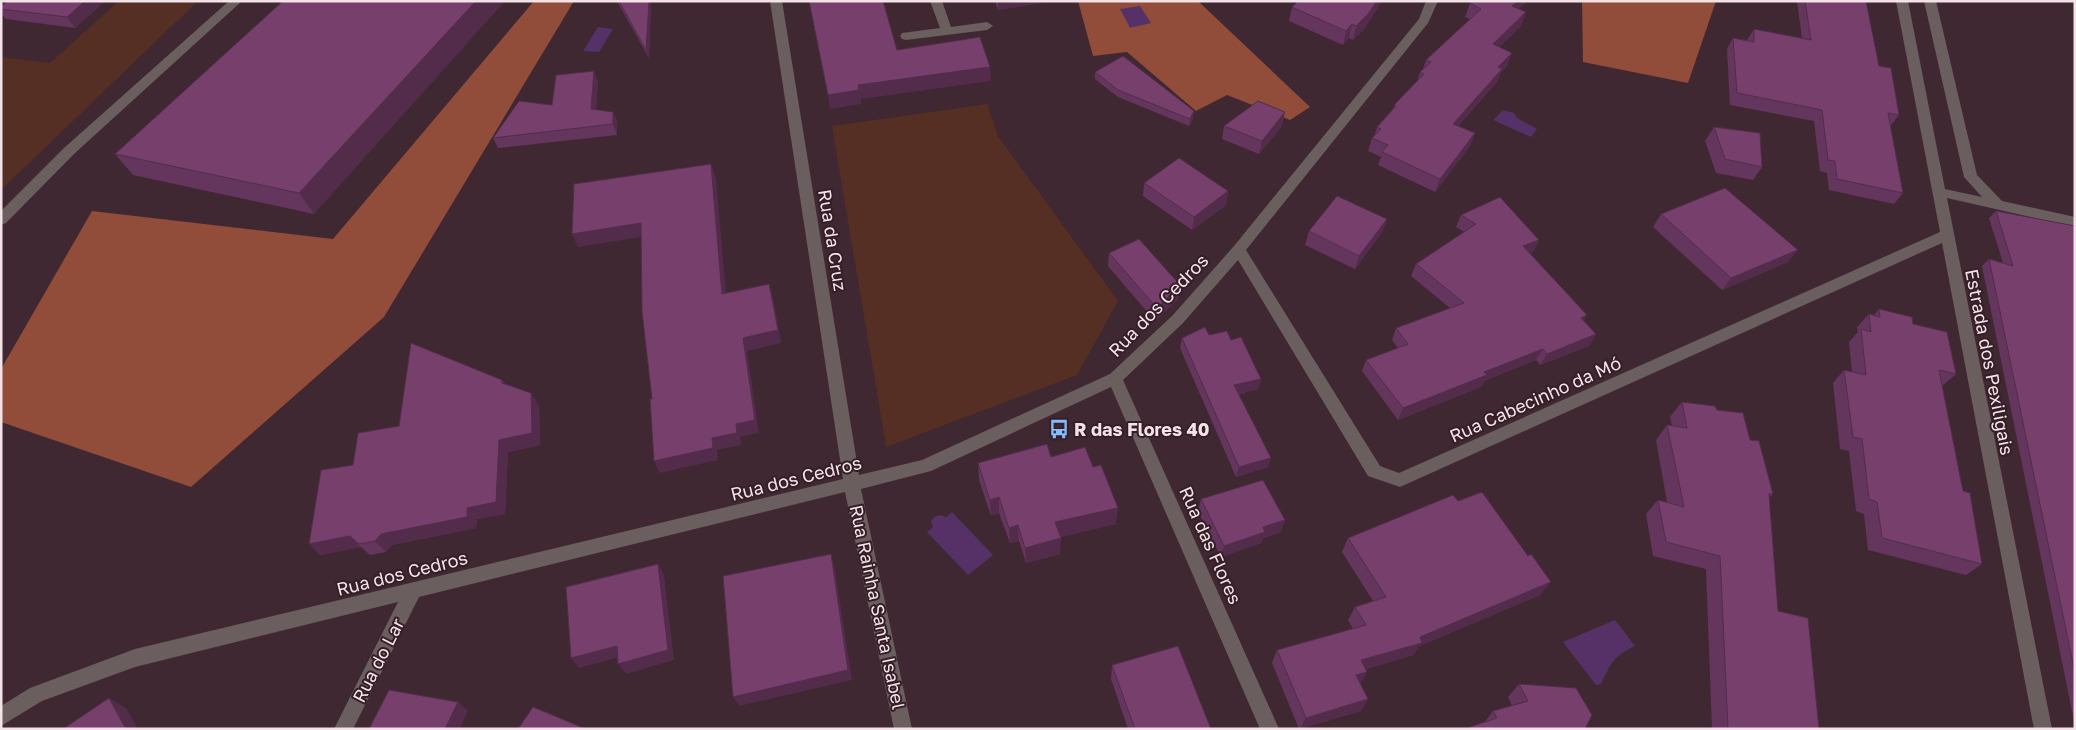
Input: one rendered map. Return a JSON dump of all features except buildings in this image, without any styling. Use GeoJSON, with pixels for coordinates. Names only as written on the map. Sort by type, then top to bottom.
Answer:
{"type":"FeatureCollection","features":[{"type":"Feature","properties":{"kind":"street"},"geometry":{"type":"LineString","coordinates":[[1,220],[68,150],[236,1]]}},
{"type":"Feature","properties":{"kind":"street","name":"Rua da Cruz"},"geometry":{"type":"LineString","coordinates":[[776,1],[852,484]]}},
{"type":"Feature","properties":{"kind":"street"},"geometry":{"type":"LineString","coordinates":[[936,1],[947,32]]}},
{"type":"Feature","properties":{"kind":"street","name":"Rua dos Cedros"},"geometry":{"type":"LineString","coordinates":[[1,717],[36,694],[135,658],[925,466],[1115,378],[1178,318],[1239,250],[1424,20],[1432,1]]}},
{"type":"Feature","properties":{"kind":"street","name":"Estrada dos Pexiligais"},"geometry":{"type":"LineString","coordinates":[[1902,1],[2043,729]]}},
{"type":"Feature","properties":{"kind":"street"},"geometry":{"type":"LineString","coordinates":[[1930,1],[1971,177],[1999,206]]}},
{"type":"Feature","properties":{"kind":"street"},"geometry":{"type":"LineString","coordinates":[[906,36],[986,26]]}},
{"type":"Feature","properties":{"kind":"street"},"geometry":{"type":"LineString","coordinates":[[1938,192],[2075,222]]}},
{"type":"Feature","properties":{"kind":"street","name":"Rua Cabecinho da Mó"},"geometry":{"type":"LineString","coordinates":[[1239,250],[1374,471],[1400,480],[1946,235]]}},
{"type":"Feature","properties":{"kind":"street","name":"Rua das Flores"},"geometry":{"type":"LineString","coordinates":[[1115,378],[1270,729]]}},
{"type":"Feature","properties":{"kind":"street","name":"Rua Rainha Santa Isabel"},"geometry":{"type":"LineString","coordinates":[[852,484],[903,729]]}},
{"type":"Feature","properties":{"kind":"street","name":"Rua do Lar"},"geometry":{"type":"LineString","coordinates":[[343,729],[413,591]]}},
{"type":"Feature","properties":{"kind":"shaded area"},"geometry":{"type":"Polygon","coordinates":[[[119,1],[198,1],[1,190],[1,57],[50,63],[119,1]]]}},
{"type":"Feature","properties":{"kind":"shaded area"},"geometry":{"type":"Polygon","coordinates":[[[534,1],[574,1],[384,317],[191,487],[1,422],[1,369],[92,211],[333,239],[534,1]]]}},
{"type":"Feature","properties":{"kind":"shaded area"},"geometry":{"type":"Polygon","coordinates":[[[1078,1],[1198,1],[1310,107],[1290,120],[1227,95],[1196,111],[1127,52],[1093,56],[1078,1]]]}},
{"type":"Feature","properties":{"kind":"shaded area"},"geometry":{"type":"Polygon","coordinates":[[[1582,1],[1716,1],[1688,83],[1583,62],[1582,1]]]}},
{"type":"Feature","properties":{"kind":"shaded area"},"geometry":{"type":"Polygon","coordinates":[[[1140,6],[1151,23],[1130,28],[1120,9],[1140,6]]]}},
{"type":"Feature","properties":{"kind":"shaded area"},"geometry":{"type":"Polygon","coordinates":[[[598,27],[613,29],[599,52],[583,51],[598,27]]]}},
{"type":"Feature","properties":{"kind":"shaded area"},"geometry":{"type":"Polygon","coordinates":[[[987,104],[998,136],[1118,301],[1077,375],[886,447],[832,126],[987,104]]]}},
{"type":"Feature","properties":{"kind":"shaded area"},"geometry":{"type":"Polygon","coordinates":[[[1503,110],[1514,113],[1517,118],[1537,129],[1531,137],[1493,120],[1503,110]]]}},
{"type":"Feature","properties":{"kind":"shaded area"},"geometry":{"type":"Polygon","coordinates":[[[952,512],[993,555],[968,575],[927,532],[933,527],[931,522],[934,517],[940,515],[946,517],[952,512]]]}},
{"type":"Feature","properties":{"kind":"shaded area"},"geometry":{"type":"Polygon","coordinates":[[[1615,620],[1635,646],[1617,657],[1610,665],[1601,684],[1596,685],[1563,642],[1615,620]]]}},
{"type":"Feature","properties":{"kind":"place","name":"R das Flores 40"},"geometry":{"type":"Point","coordinates":[1059,429]}}]}
